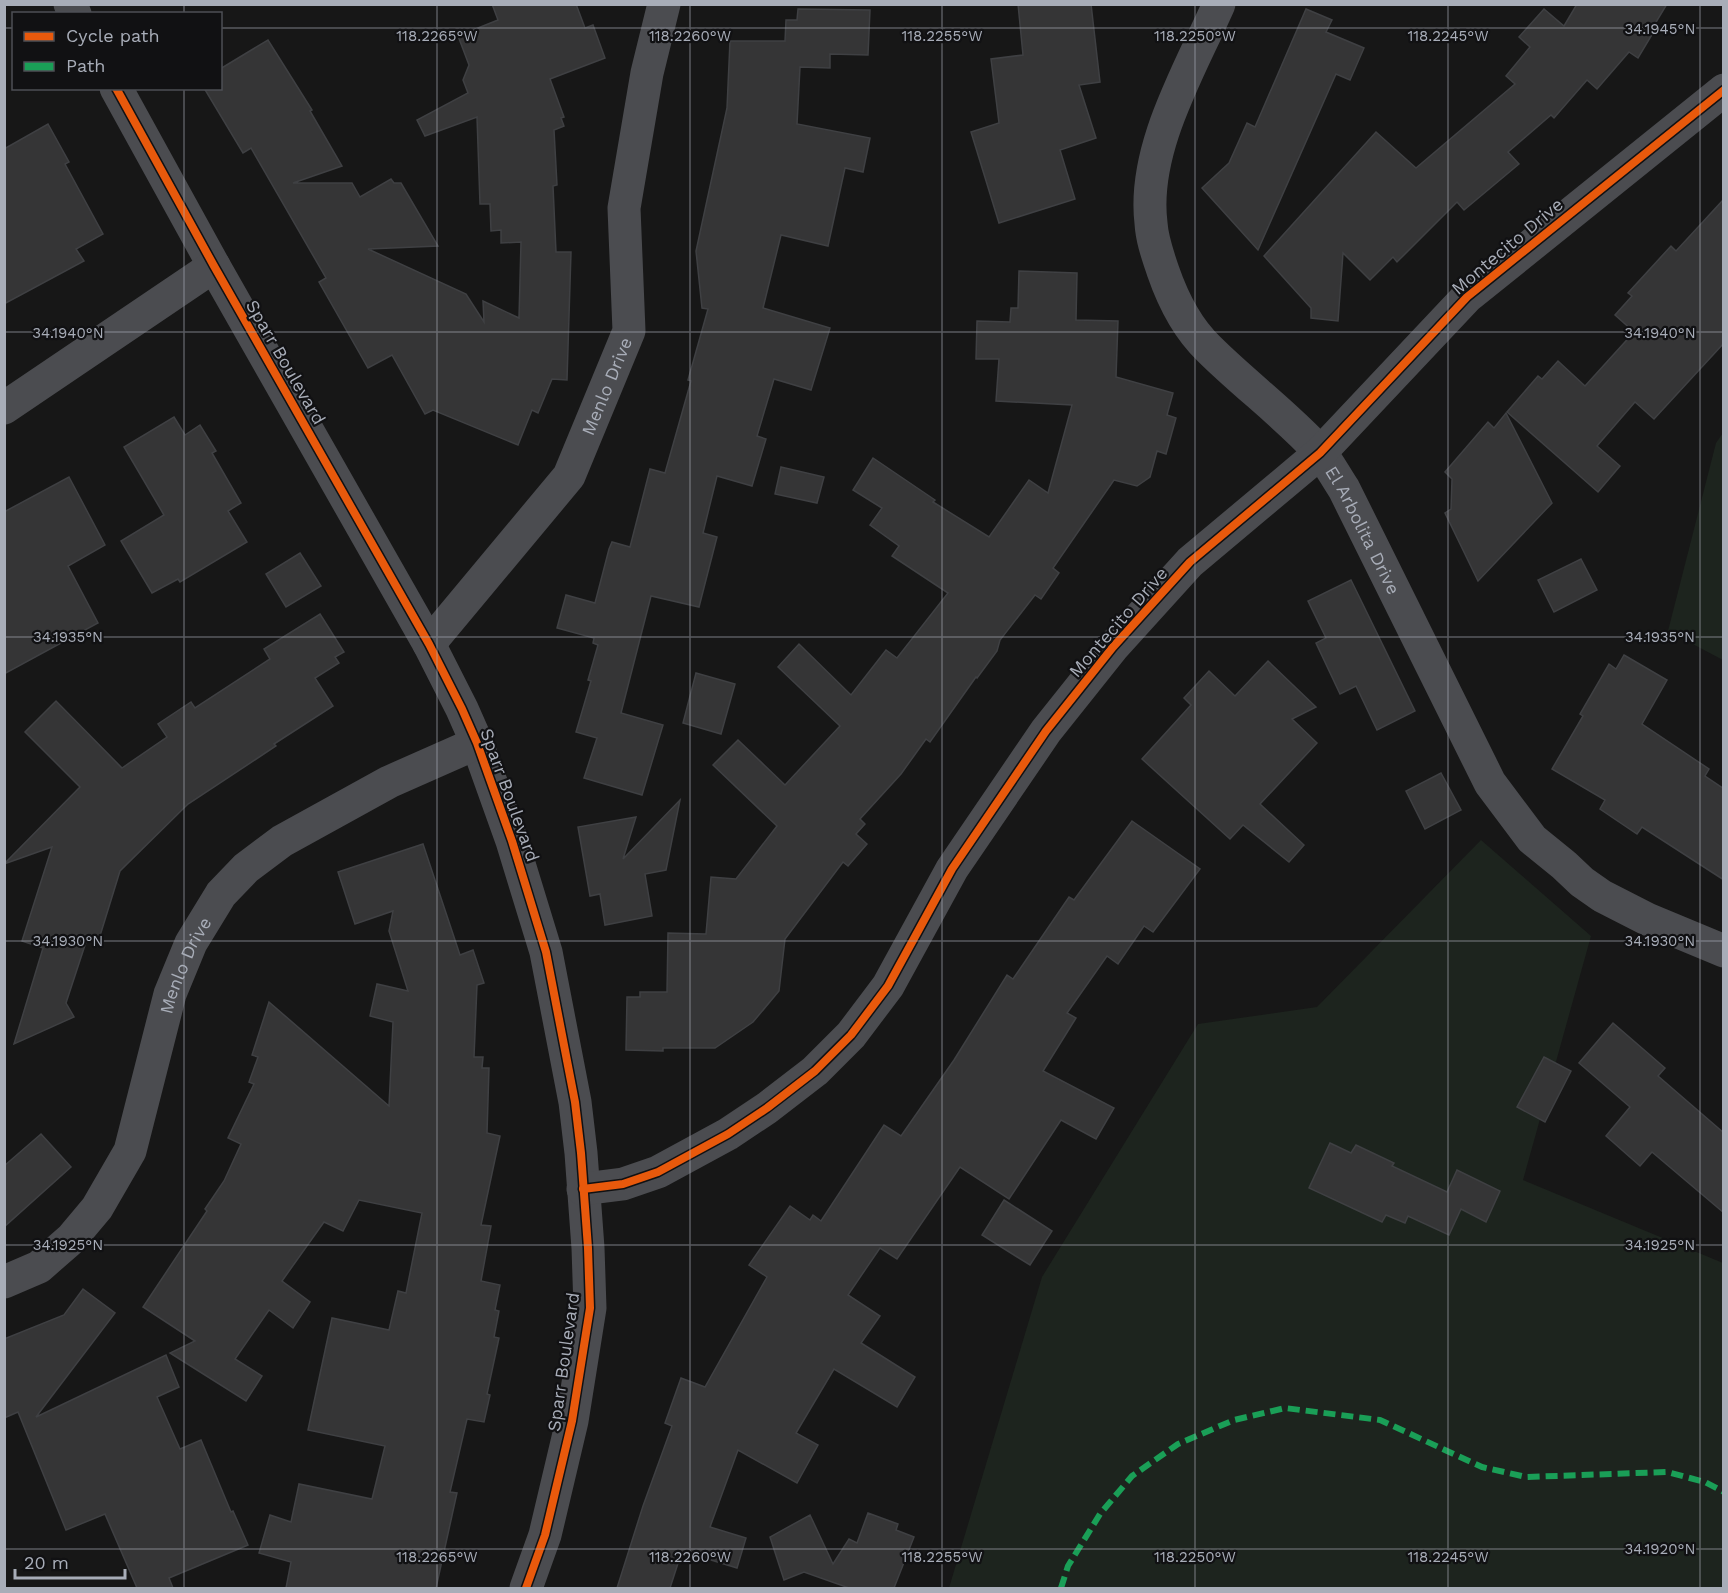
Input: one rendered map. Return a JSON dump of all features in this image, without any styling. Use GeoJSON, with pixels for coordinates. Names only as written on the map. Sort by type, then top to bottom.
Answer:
{"type":"FeatureCollection","features":[{"type":"Feature","properties":{"kind":"street","name":"Menlo Drive"},"geometry":{"type":"LineString","coordinates":[[429,644],[569,476],[629,331],[624,208],[647,73],[664,4]]}},
{"type":"Feature","properties":{"kind":"street","name":"El Arbolita Drive"},"geometry":{"type":"LineString","coordinates":[[1219,4],[1168,117],[1155,163],[1150,203],[1150,223],[1168,284],[1191,329],[1208,348],[1320,453],[1344,489],[1490,783],[1532,839],[1602,896],[1647,919],[1724,951]]}},
{"type":"Feature","properties":{"kind":"street","name":"Sparr Boulevard"},"geometry":{"type":"LineString","coordinates":[[117,90],[214,266],[429,644],[477,743],[512,842],[546,952],[575,1102],[584,1189],[590,1308],[572,1421],[545,1535],[526,1588]]}},
{"type":"Feature","properties":{"kind":"street","name":"Montecito Drive"},"geometry":{"type":"LineString","coordinates":[[584,1189],[623,1184],[658,1172],[748,1121],[815,1071],[851,1035],[888,986],[952,869],[1046,731],[1113,647],[1190,562],[1320,453],[1467,297],[1724,90]]}},
{"type":"Feature","properties":{"kind":"street"},"geometry":{"type":"LineString","coordinates":[[4,408],[214,266]]}},
{"type":"Feature","properties":{"kind":"street","name":"Menlo Drive"},"geometry":{"type":"LineString","coordinates":[[4,1282],[39,1267],[71,1239],[97,1208],[130,1151],[170,994],[191,943],[221,894],[246,868],[282,841],[389,782],[477,743]]}},
{"type":"Feature","properties":{"kind":"shaded area"},"geometry":{"type":"Polygon","coordinates":[[[1723,433],[1723,660],[1668,631],[1716,443],[1723,433]]]}},
{"type":"Feature","properties":{"kind":"shaded area"},"geometry":{"type":"Polygon","coordinates":[[[1481,840],[1591,936],[1523,1180],[1723,1263],[1723,1588],[949,1588],[1042,1277],[1198,1024],[1317,1007],[1481,840]]]}},
{"type":"Feature","properties":{"kind":"building"},"geometry":{"type":"Polygon","coordinates":[[[492,4],[576,4],[585,28],[593,25],[605,58],[550,79],[564,117],[561,118],[564,126],[554,130],[557,185],[553,186],[556,252],[571,252],[567,380],[552,379],[538,413],[532,410],[518,445],[433,410],[425,414],[392,355],[368,368],[319,282],[326,278],[251,148],[243,153],[205,90],[222,90],[222,68],[268,40],[312,110],[310,111],[342,166],[293,183],[352,183],[360,197],[391,179],[394,183],[401,183],[438,246],[368,249],[466,294],[484,322],[483,301],[519,318],[521,242],[501,243],[501,230],[491,231],[490,204],[480,204],[477,117],[425,136],[417,120],[468,93],[463,80],[469,65],[458,36],[498,20],[492,4]]]}},
{"type":"Feature","properties":{"kind":"building"},"geometry":{"type":"Polygon","coordinates":[[[1018,4],[1091,4],[1100,82],[1079,85],[1096,138],[1060,150],[1075,199],[999,223],[971,132],[999,123],[991,59],[1023,55],[1018,4]]]}},
{"type":"Feature","properties":{"kind":"building"},"geometry":{"type":"Polygon","coordinates":[[[1577,4],[1667,4],[1638,58],[1629,52],[1597,89],[1587,80],[1554,118],[1551,115],[1508,152],[1519,164],[1464,210],[1457,202],[1397,262],[1393,257],[1370,280],[1343,253],[1338,321],[1311,318],[1311,308],[1264,256],[1376,132],[1416,168],[1515,84],[1506,76],[1530,47],[1519,37],[1544,9],[1564,26],[1577,4]]]}},
{"type":"Feature","properties":{"kind":"building"},"geometry":{"type":"Polygon","coordinates":[[[798,9],[870,10],[868,55],[830,54],[830,68],[800,67],[797,124],[870,138],[863,172],[845,168],[828,246],[781,235],[763,308],[830,328],[811,390],[774,379],[757,436],[766,439],[752,486],[717,476],[703,533],[717,537],[699,607],[651,596],[621,713],[663,725],[642,795],[584,778],[597,738],[576,732],[591,681],[588,680],[598,645],[593,643],[594,638],[557,628],[566,595],[595,603],[612,542],[630,547],[650,469],[665,473],[691,381],[688,380],[708,309],[702,308],[696,251],[727,108],[730,41],[785,41],[786,20],[797,20],[798,9]]]}},
{"type":"Feature","properties":{"kind":"building"},"geometry":{"type":"Polygon","coordinates":[[[1306,9],[1332,20],[1326,32],[1364,48],[1350,80],[1336,74],[1258,250],[1202,188],[1229,163],[1247,123],[1255,127],[1306,9]]]}},
{"type":"Feature","properties":{"kind":"building"},"geometry":{"type":"Polygon","coordinates":[[[48,124],[69,162],[65,164],[103,234],[76,249],[84,261],[4,304],[4,149],[48,124]]]}},
{"type":"Feature","properties":{"kind":"building"},"geometry":{"type":"Polygon","coordinates":[[[1724,199],[1724,343],[1654,419],[1635,402],[1597,446],[1620,466],[1598,492],[1507,412],[1538,376],[1542,379],[1558,361],[1585,386],[1634,332],[1615,315],[1632,296],[1628,293],[1671,246],[1676,251],[1724,199]]]}},
{"type":"Feature","properties":{"kind":"building"},"geometry":{"type":"Polygon","coordinates":[[[1019,271],[1077,273],[1076,320],[1118,321],[1116,377],[1173,393],[1167,415],[1176,418],[1166,454],[1157,451],[1150,477],[1137,486],[1114,480],[1053,568],[1059,573],[1041,599],[1035,595],[1000,640],[997,651],[930,742],[926,739],[901,774],[860,819],[865,824],[856,834],[867,844],[848,866],[843,862],[785,939],[779,991],[753,1022],[715,1048],[663,1048],[663,1051],[626,1050],[627,997],[640,997],[640,992],[667,992],[668,933],[706,934],[711,877],[736,879],[777,826],[713,765],[738,740],[785,785],[840,726],[778,667],[799,644],[851,695],[886,650],[897,658],[948,593],[892,556],[899,546],[870,525],[882,508],[853,490],[873,458],[935,500],[933,502],[989,537],[1029,480],[1048,493],[1072,405],[996,401],[999,359],[976,359],[977,321],[1010,322],[1011,308],[1018,308],[1019,271]]]}},
{"type":"Feature","properties":{"kind":"building"},"geometry":{"type":"Polygon","coordinates":[[[1506,413],[1552,503],[1478,581],[1445,513],[1451,509],[1452,479],[1445,472],[1488,422],[1494,428],[1506,413]]]}},
{"type":"Feature","properties":{"kind":"building"},"geometry":{"type":"Polygon","coordinates":[[[174,417],[185,435],[200,425],[216,451],[212,453],[241,503],[228,511],[247,542],[180,582],[178,579],[152,593],[121,541],[164,515],[124,447],[174,417]]]}},
{"type":"Feature","properties":{"kind":"building"},"geometry":{"type":"Polygon","coordinates":[[[781,467],[824,477],[817,503],[775,494],[781,467]]]}},
{"type":"Feature","properties":{"kind":"building"},"geometry":{"type":"Polygon","coordinates":[[[69,477],[105,545],[68,566],[98,623],[4,674],[4,512],[69,477]]]}},
{"type":"Feature","properties":{"kind":"building"},"geometry":{"type":"Polygon","coordinates":[[[300,553],[321,586],[286,607],[266,574],[300,553]]]}},
{"type":"Feature","properties":{"kind":"building"},"geometry":{"type":"Polygon","coordinates":[[[1581,559],[1597,590],[1554,612],[1538,580],[1581,559]]]}},
{"type":"Feature","properties":{"kind":"building"},"geometry":{"type":"Polygon","coordinates":[[[1351,580],[1415,711],[1377,730],[1356,686],[1340,694],[1316,643],[1326,638],[1308,601],[1351,580]]]}},
{"type":"Feature","properties":{"kind":"building"},"geometry":{"type":"Polygon","coordinates":[[[320,614],[344,652],[335,657],[339,663],[315,678],[333,706],[188,804],[120,871],[99,939],[88,936],[66,1003],[74,1017],[14,1044],[43,948],[22,941],[52,847],[4,864],[80,787],[25,732],[56,701],[122,768],[167,737],[158,724],[191,702],[195,708],[270,659],[264,649],[320,614]]]}},
{"type":"Feature","properties":{"kind":"building"},"geometry":{"type":"Polygon","coordinates":[[[1624,655],[1667,680],[1642,724],[1709,769],[1705,776],[1724,789],[1724,880],[1642,827],[1637,834],[1600,809],[1605,800],[1552,769],[1583,716],[1580,714],[1609,664],[1616,669],[1624,655]]]}},
{"type":"Feature","properties":{"kind":"building"},"geometry":{"type":"Polygon","coordinates":[[[1268,661],[1316,707],[1292,719],[1317,743],[1260,804],[1304,845],[1289,862],[1243,825],[1230,839],[1142,759],[1191,705],[1184,698],[1209,671],[1235,696],[1268,661]]]}},
{"type":"Feature","properties":{"kind":"building"},"geometry":{"type":"Polygon","coordinates":[[[696,673],[735,684],[721,734],[683,723],[696,673]]]}},
{"type":"Feature","properties":{"kind":"building"},"geometry":{"type":"Polygon","coordinates":[[[1441,773],[1461,810],[1425,829],[1406,791],[1441,773]]]}},
{"type":"Feature","properties":{"kind":"building"},"geometry":{"type":"Polygon","coordinates":[[[680,800],[666,870],[645,874],[652,916],[605,925],[600,894],[590,896],[578,827],[636,817],[623,859],[680,800]]]}},
{"type":"Feature","properties":{"kind":"building"},"geometry":{"type":"Polygon","coordinates":[[[1132,821],[1200,869],[1153,932],[1144,926],[1118,964],[1107,956],[1067,1013],[1076,1018],[1043,1071],[1114,1108],[1096,1139],[1061,1120],[1009,1199],[960,1167],[897,1259],[880,1248],[848,1295],[880,1316],[861,1343],[915,1377],[897,1407],[834,1369],[796,1433],[818,1445],[797,1483],[738,1450],[710,1527],[746,1538],[737,1568],[682,1551],[670,1588],[617,1588],[672,1426],[665,1423],[681,1378],[705,1387],[767,1277],[749,1265],[790,1206],[810,1220],[813,1215],[821,1221],[884,1125],[901,1136],[954,1060],[1007,975],[1013,979],[1069,897],[1074,900],[1132,821]]]}},
{"type":"Feature","properties":{"kind":"building"},"geometry":{"type":"Polygon","coordinates":[[[423,844],[460,955],[473,950],[484,983],[477,985],[474,1057],[483,1057],[482,1068],[489,1068],[487,1133],[500,1136],[481,1225],[491,1226],[481,1281],[500,1285],[495,1310],[499,1311],[494,1337],[499,1338],[487,1394],[490,1395],[484,1422],[467,1419],[450,1492],[457,1493],[436,1588],[286,1588],[291,1562],[259,1553],[270,1515],[291,1522],[299,1484],[372,1499],[385,1446],[308,1430],[332,1318],[389,1330],[398,1291],[406,1293],[422,1213],[359,1200],[343,1231],[324,1222],[282,1281],[310,1302],[293,1328],[269,1310],[235,1359],[262,1376],[246,1401],[170,1353],[195,1341],[143,1307],[207,1211],[205,1209],[224,1181],[241,1144],[228,1138],[254,1084],[249,1082],[258,1057],[252,1055],[269,1002],[389,1106],[393,1022],[370,1016],[377,984],[408,991],[389,931],[393,911],[355,924],[338,872],[423,844]]]}},
{"type":"Feature","properties":{"kind":"building"},"geometry":{"type":"Polygon","coordinates":[[[1613,1023],[1665,1068],[1658,1076],[1724,1133],[1724,1213],[1652,1152],[1640,1166],[1606,1136],[1630,1107],[1579,1063],[1613,1023]]]}},
{"type":"Feature","properties":{"kind":"building"},"geometry":{"type":"Polygon","coordinates":[[[1544,1057],[1571,1071],[1545,1122],[1517,1107],[1544,1057]]]}},
{"type":"Feature","properties":{"kind":"building"},"geometry":{"type":"Polygon","coordinates":[[[41,1134],[71,1167],[4,1227],[4,1166],[41,1134]]]}},
{"type":"Feature","properties":{"kind":"building"},"geometry":{"type":"Polygon","coordinates":[[[1330,1143],[1351,1153],[1356,1145],[1394,1163],[1392,1166],[1447,1192],[1457,1170],[1500,1191],[1486,1222],[1461,1209],[1449,1235],[1408,1216],[1405,1223],[1386,1215],[1382,1222],[1309,1188],[1330,1143]]]}},
{"type":"Feature","properties":{"kind":"building"},"geometry":{"type":"Polygon","coordinates":[[[1004,1200],[1052,1231],[1030,1265],[982,1235],[1004,1200]]]}},
{"type":"Feature","properties":{"kind":"building"},"geometry":{"type":"Polygon","coordinates":[[[83,1289],[115,1313],[36,1417],[166,1355],[179,1387],[157,1397],[180,1449],[201,1440],[231,1512],[233,1511],[248,1545],[169,1578],[173,1588],[137,1588],[105,1514],[66,1530],[18,1412],[4,1418],[4,1339],[64,1315],[83,1289]]]}},
{"type":"Feature","properties":{"kind":"building"},"geometry":{"type":"Polygon","coordinates":[[[868,1513],[898,1524],[896,1530],[914,1537],[894,1588],[849,1588],[804,1572],[784,1580],[770,1537],[810,1515],[833,1564],[849,1539],[857,1543],[868,1513]]]}},
{"type":"Feature","properties":{"kind":"marked path"},"geometry":{"type":"LineString","coordinates":[[1061,1588],[1068,1566],[1100,1514],[1132,1476],[1178,1444],[1234,1420],[1285,1408],[1380,1420],[1482,1467],[1526,1477],[1667,1472],[1705,1482],[1724,1492]]}},
{"type":"Feature","properties":{"kind":"cycle path"},"geometry":{"type":"LineString","coordinates":[[117,90],[214,266],[429,644],[462,709],[477,743],[512,841],[546,952],[575,1102],[588,1248],[590,1308],[572,1421],[545,1535],[526,1588]]}},
{"type":"Feature","properties":{"kind":"cycle path"},"geometry":{"type":"LineString","coordinates":[[583,1189],[623,1184],[658,1172],[728,1134],[767,1108],[815,1071],[851,1035],[888,986],[952,869],[1046,731],[1113,647],[1190,562],[1320,453],[1467,297],[1724,90]]}}]}
